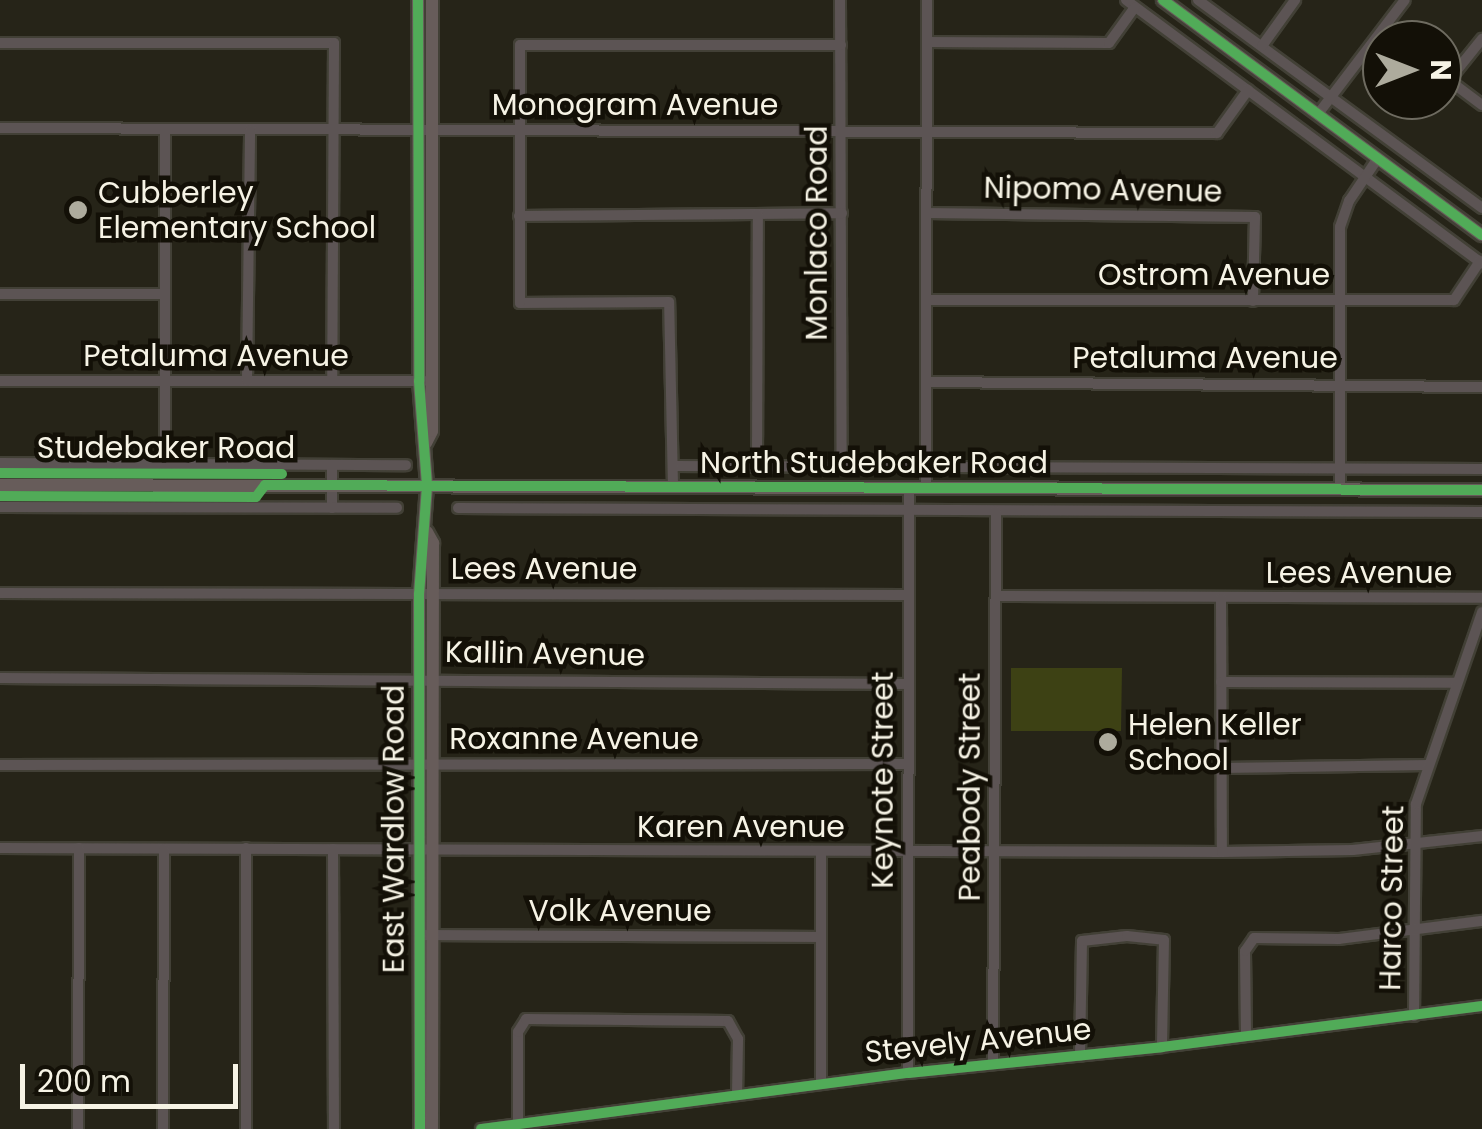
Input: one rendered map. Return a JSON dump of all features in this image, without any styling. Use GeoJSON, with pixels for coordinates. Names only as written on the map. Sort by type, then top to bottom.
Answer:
{"type":"FeatureCollection","features":[{"type":"Feature","properties":{"kind":"main road","name":"East Wardlow Road"},"geometry":{"type":"LineString","coordinates":[[418,0],[425,129],[427,486],[427,532],[420,542],[426,594],[426,935],[420,1129]]}},
{"type":"Feature","properties":{"kind":"main road","name":"East Wardlow Road"},"geometry":{"type":"LineString","coordinates":[[425,129],[432,0]]}},
{"type":"Feature","properties":{"kind":"main road"},"geometry":{"type":"LineString","coordinates":[[1163,0],[1482,235]]}},
{"type":"Feature","properties":{"kind":"main road","name":"North Studebaker Road"},"geometry":{"type":"LineString","coordinates":[[0,485],[1482,490]]}},
{"type":"Feature","properties":{"kind":"main road","name":"East Wardlow Road"},"geometry":{"type":"LineString","coordinates":[[426,935],[432,1129]]}},
{"type":"Feature","properties":{"kind":"street","name":"Monlaco Road"},"geometry":{"type":"LineString","coordinates":[[840,0],[842,466]]}},
{"type":"Feature","properties":{"kind":"street"},"geometry":{"type":"LineString","coordinates":[[926,488],[927,0]]}},
{"type":"Feature","properties":{"kind":"street"},"geometry":{"type":"LineString","coordinates":[[1198,0],[1482,208]]}},
{"type":"Feature","properties":{"kind":"street"},"geometry":{"type":"LineString","coordinates":[[1262,46],[1295,0]]}},
{"type":"Feature","properties":{"kind":"street"},"geometry":{"type":"LineString","coordinates":[[927,42],[1109,43],[1130,3],[1481,262]]}},
{"type":"Feature","properties":{"kind":"street"},"geometry":{"type":"LineString","coordinates":[[1462,60],[1482,38]]}},
{"type":"Feature","properties":{"kind":"street"},"geometry":{"type":"LineString","coordinates":[[0,43],[334,43],[332,381]]}},
{"type":"Feature","properties":{"kind":"street"},"geometry":{"type":"LineString","coordinates":[[673,488],[669,302],[520,303],[520,45],[841,45]]}},
{"type":"Feature","properties":{"kind":"street"},"geometry":{"type":"LineString","coordinates":[[1318,114],[1362,56]]}},
{"type":"Feature","properties":{"kind":"street","name":"Monogram Avenue"},"geometry":{"type":"LineString","coordinates":[[0,128],[1217,133],[1248,90]]}},
{"type":"Feature","properties":{"kind":"street"},"geometry":{"type":"LineString","coordinates":[[165,463],[166,129]]}},
{"type":"Feature","properties":{"kind":"street"},"geometry":{"type":"LineString","coordinates":[[247,380],[250,130]]}},
{"type":"Feature","properties":{"kind":"street"},"geometry":{"type":"LineString","coordinates":[[1340,490],[1340,227],[1342,213],[1378,158]]}},
{"type":"Feature","properties":{"kind":"street"},"geometry":{"type":"LineString","coordinates":[[519,216],[842,213]]}},
{"type":"Feature","properties":{"kind":"street"},"geometry":{"type":"LineString","coordinates":[[757,466],[758,214]]}},
{"type":"Feature","properties":{"kind":"street","name":"Nipomo Avenue"},"geometry":{"type":"LineString","coordinates":[[926,214],[1255,216],[1253,300]]}},
{"type":"Feature","properties":{"kind":"street","name":"Ostrom Avenue"},"geometry":{"type":"LineString","coordinates":[[926,300],[1454,300],[1481,262]]}},
{"type":"Feature","properties":{"kind":"street"},"geometry":{"type":"LineString","coordinates":[[0,294],[164,294]]}},
{"type":"Feature","properties":{"kind":"street","name":"Petaluma Avenue"},"geometry":{"type":"LineString","coordinates":[[0,380],[425,381]]}},
{"type":"Feature","properties":{"kind":"street","name":"Petaluma Avenue"},"geometry":{"type":"LineString","coordinates":[[927,382],[1482,387]]}},
{"type":"Feature","properties":{"kind":"street"},"geometry":{"type":"LineString","coordinates":[[0,462],[406,465]]}},
{"type":"Feature","properties":{"kind":"street"},"geometry":{"type":"LineString","coordinates":[[332,464],[332,508]]}},
{"type":"Feature","properties":{"kind":"street","name":"North Studebaker Road"},"geometry":{"type":"LineString","coordinates":[[672,466],[1482,470]]}},
{"type":"Feature","properties":{"kind":"street","name":"Keynote Street"},"geometry":{"type":"LineString","coordinates":[[908,1073],[909,488]]}},
{"type":"Feature","properties":{"kind":"street"},"geometry":{"type":"LineString","coordinates":[[0,506],[397,508]]}},
{"type":"Feature","properties":{"kind":"street","name":"North Studebaker Road"},"geometry":{"type":"LineString","coordinates":[[458,508],[1482,512]]}},
{"type":"Feature","properties":{"kind":"street","name":"Peabody Street"},"geometry":{"type":"LineString","coordinates":[[994,1064],[996,510]]}},
{"type":"Feature","properties":{"kind":"street","name":"Lees Avenue"},"geometry":{"type":"LineString","coordinates":[[0,593],[908,595]]}},
{"type":"Feature","properties":{"kind":"street","name":"Lees Avenue"},"geometry":{"type":"LineString","coordinates":[[996,596],[1482,598]]}},
{"type":"Feature","properties":{"kind":"street"},"geometry":{"type":"LineString","coordinates":[[1221,599],[1222,852]]}},
{"type":"Feature","properties":{"kind":"street","name":"Harco Street"},"geometry":{"type":"LineString","coordinates":[[1414,1016],[1416,804],[1482,612]]}},
{"type":"Feature","properties":{"kind":"street","name":"Kallin Avenue"},"geometry":{"type":"LineString","coordinates":[[0,678],[908,684]]}},
{"type":"Feature","properties":{"kind":"street"},"geometry":{"type":"LineString","coordinates":[[1222,682],[1457,683]]}},
{"type":"Feature","properties":{"kind":"street","name":"Roxanne Avenue"},"geometry":{"type":"LineString","coordinates":[[0,765],[908,764]]}},
{"type":"Feature","properties":{"kind":"street"},"geometry":{"type":"LineString","coordinates":[[1222,768],[1428,765]]}},
{"type":"Feature","properties":{"kind":"street","name":"Karen Avenue"},"geometry":{"type":"LineString","coordinates":[[0,848],[1222,852],[1352,850],[1482,836]]}},
{"type":"Feature","properties":{"kind":"street"},"geometry":{"type":"LineString","coordinates":[[78,1129],[79,848]]}},
{"type":"Feature","properties":{"kind":"street"},"geometry":{"type":"LineString","coordinates":[[246,848],[246,1129]]}},
{"type":"Feature","properties":{"kind":"street"},"geometry":{"type":"LineString","coordinates":[[333,849],[334,1129]]}},
{"type":"Feature","properties":{"kind":"street"},"geometry":{"type":"LineString","coordinates":[[163,1129],[164,850]]}},
{"type":"Feature","properties":{"kind":"street"},"geometry":{"type":"LineString","coordinates":[[821,852],[821,1084]]}},
{"type":"Feature","properties":{"kind":"street"},"geometry":{"type":"LineString","coordinates":[[1246,1034],[1244,951],[1254,938],[1339,939],[1482,922]]}},
{"type":"Feature","properties":{"kind":"street","name":"Volk Avenue"},"geometry":{"type":"LineString","coordinates":[[426,935],[821,937]]}},
{"type":"Feature","properties":{"kind":"street"},"geometry":{"type":"LineString","coordinates":[[1080,1056],[1082,941],[1127,936],[1164,940],[1162,1047]]}},
{"type":"Feature","properties":{"kind":"street","name":"Stevely Avenue"},"geometry":{"type":"LineString","coordinates":[[480,1129],[908,1073],[1162,1047],[1482,1006]]}},
{"type":"Feature","properties":{"kind":"street"},"geometry":{"type":"LineString","coordinates":[[518,1124],[518,1032],[526,1018],[728,1021],[738,1039],[738,1096]]}},
{"type":"Feature","properties":{"kind":"green space"},"geometry":{"type":"Polygon","coordinates":[[[1011,668],[1122,668],[1121,731],[1011,731],[1011,668]]]}},
{"type":"Feature","properties":{"kind":"cycle path"},"geometry":{"type":"LineString","coordinates":[[418,0],[419,381],[427,486],[419,594],[420,1129]]}},
{"type":"Feature","properties":{"kind":"cycle path"},"geometry":{"type":"LineString","coordinates":[[1163,0],[1482,235]]}},
{"type":"Feature","properties":{"kind":"cycle path","name":"Studebaker Road"},"geometry":{"type":"LineString","coordinates":[[0,473],[282,474]]}},
{"type":"Feature","properties":{"kind":"cycle path","name":"Studebaker Road"},"geometry":{"type":"LineString","coordinates":[[0,496],[256,497],[265,485],[1482,490]]}},
{"type":"Feature","properties":{"kind":"cycle path"},"geometry":{"type":"LineString","coordinates":[[481,1129],[908,1073],[1162,1047],[1482,1006]]}},
{"type":"Feature","properties":{"kind":"place","name":"Cubberley Elementary School"},"geometry":{"type":"Point","coordinates":[78,210]}},
{"type":"Feature","properties":{"kind":"place","name":"Helen Keller School"},"geometry":{"type":"Point","coordinates":[1108,742]}}]}
